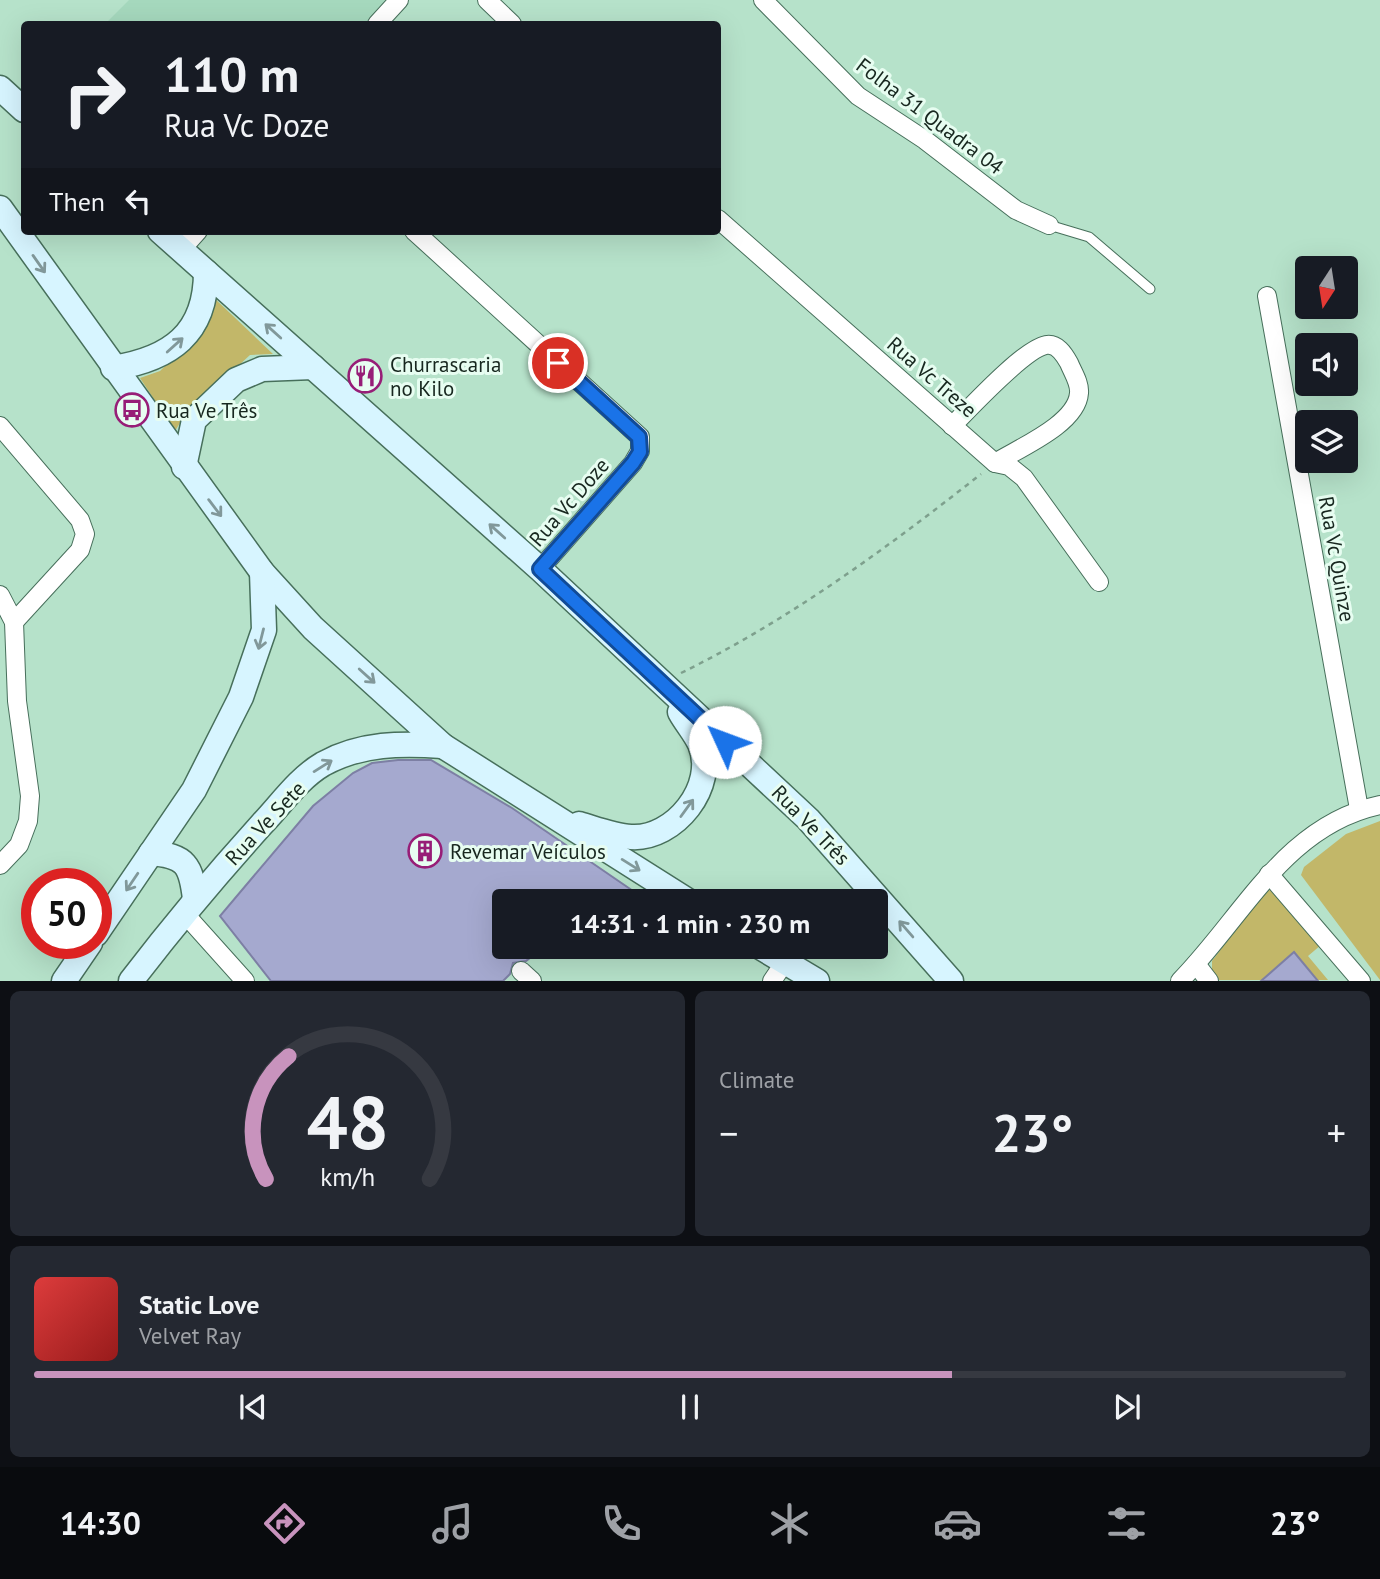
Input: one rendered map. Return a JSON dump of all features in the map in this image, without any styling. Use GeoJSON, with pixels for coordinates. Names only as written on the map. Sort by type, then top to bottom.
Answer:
{"type":"FeatureCollection","features":[{"type":"Feature","properties":{"kind":"main road"},"geometry":{"type":"LineString","coordinates":[[0,88],[21,107]]}},
{"type":"Feature","properties":{"kind":"main road"},"geometry":{"type":"LineString","coordinates":[[0,208],[262,572],[313,628],[443,746],[669,889]]}},
{"type":"Feature","properties":{"kind":"main road","name":"Rua Ve Três"},"geometry":{"type":"LineString","coordinates":[[164,235],[540,569],[808,819],[860,889]]}},
{"type":"Feature","properties":{"kind":"main road"},"geometry":{"type":"LineString","coordinates":[[113,368],[144,363],[168,352],[188,332],[206,295],[206,272]]}},
{"type":"Feature","properties":{"kind":"main road"},"geometry":{"type":"LineString","coordinates":[[184,467],[194,420],[236,380],[262,369],[313,367]]}},
{"type":"Feature","properties":{"kind":"main road"},"geometry":{"type":"LineString","coordinates":[[112,910],[194,790],[254,665],[264,630],[262,572]]}},
{"type":"Feature","properties":{"kind":"main road"},"geometry":{"type":"LineString","coordinates":[[558,819],[632,838],[671,828],[691,805],[700,786],[701,746],[661,683]]}},
{"type":"Feature","properties":{"kind":"main road","name":"Rua Ve Sete"},"geometry":{"type":"LineString","coordinates":[[131,981],[189,906],[299,784],[322,765],[355,750],[402,743],[443,746]]}},
{"type":"Feature","properties":{"kind":"main road"},"geometry":{"type":"LineString","coordinates":[[151,853],[170,855],[183,861],[192,874],[189,906]]}},
{"type":"Feature","properties":{"kind":"main road","name":"Rua Ve Três"},"geometry":{"type":"LineString","coordinates":[[888,919],[951,981]]}},
{"type":"Feature","properties":{"kind":"main road"},"geometry":{"type":"LineString","coordinates":[[64,981],[79,959]]}},
{"type":"Feature","properties":{"kind":"main road"},"geometry":{"type":"LineString","coordinates":[[783,963],[809,978]]}},
{"type":"Feature","properties":{"kind":"street"},"geometry":{"type":"LineString","coordinates":[[380,21],[399,0]]}},
{"type":"Feature","properties":{"kind":"street"},"geometry":{"type":"LineString","coordinates":[[486,0],[509,21]]}},
{"type":"Feature","properties":{"kind":"street","name":"Folha 31 Quadra 04"},"geometry":{"type":"LineString","coordinates":[[763,0],[858,96],[925,140],[1016,210],[1049,225]]}},
{"type":"Feature","properties":{"kind":"street","name":"Rua Vc Treze"},"geometry":{"type":"LineString","coordinates":[[721,222],[995,463],[1009,466],[1024,478],[1099,582]]}},
{"type":"Feature","properties":{"kind":"street"},"geometry":{"type":"LineString","coordinates":[[181,250],[194,235]]}},
{"type":"Feature","properties":{"kind":"street","name":"Rua Vc Doze"},"geometry":{"type":"LineString","coordinates":[[418,235],[639,437],[640,452],[633,463],[540,569]]}},
{"type":"Feature","properties":{"kind":"street","name":"Rua Vc Quinze"},"geometry":{"type":"LineString","coordinates":[[1267,296],[1359,809]]}},
{"type":"Feature","properties":{"kind":"street"},"geometry":{"type":"LineString","coordinates":[[952,426],[1026,356],[1046,345],[1056,346],[1065,356],[1078,383],[1079,393],[1073,411],[1059,424],[995,463]]}},
{"type":"Feature","properties":{"kind":"street"},"geometry":{"type":"LineString","coordinates":[[0,426],[80,520],[85,534],[80,550],[14,622]]}},
{"type":"Feature","properties":{"kind":"street"},"geometry":{"type":"LineString","coordinates":[[0,594],[14,622],[17,701],[30,796],[28,821],[19,845],[0,865]]}},
{"type":"Feature","properties":{"kind":"street"},"geometry":{"type":"LineString","coordinates":[[1180,981],[1291,851],[1325,826],[1359,809],[1380,805]]}},
{"type":"Feature","properties":{"kind":"street"},"geometry":{"type":"LineString","coordinates":[[1269,874],[1361,981]]}},
{"type":"Feature","properties":{"kind":"street"},"geometry":{"type":"LineString","coordinates":[[189,906],[245,981]]}},
{"type":"Feature","properties":{"kind":"street"},"geometry":{"type":"LineString","coordinates":[[1196,964],[1209,981]]}},
{"type":"Feature","properties":{"kind":"lane"},"geometry":{"type":"LineString","coordinates":[[1049,225],[1089,237],[1150,289]]}},
{"type":"Feature","properties":{"kind":"path"},"geometry":{"type":"LineString","coordinates":[[661,683],[742,643],[903,535],[995,463]]}},
{"type":"Feature","properties":{"kind":"shaded area"},"geometry":{"type":"Polygon","coordinates":[[[129,0],[399,0],[381,21],[108,21],[129,0]]]}},
{"type":"Feature","properties":{"kind":"shaded area"},"geometry":{"type":"Polygon","coordinates":[[[212,296],[273,354],[250,355],[185,415],[175,431],[140,378],[160,371],[207,325],[212,296]]]}},
{"type":"Feature","properties":{"kind":"shaded area"},"geometry":{"type":"Polygon","coordinates":[[[1380,821],[1380,980],[1301,875],[1304,867],[1346,834],[1380,821]]]}},
{"type":"Feature","properties":{"kind":"shaded area"},"geometry":{"type":"Polygon","coordinates":[[[1273,889],[1321,945],[1308,956],[1328,980],[1219,980],[1212,972],[1212,961],[1264,892],[1273,889]]]}},
{"type":"Feature","properties":{"kind":"building","name":"Revemar Veículos"},"geometry":{"type":"Polygon","coordinates":[[[431,760],[512,808],[630,889],[492,889],[492,959],[529,959],[513,963],[510,974],[503,981],[271,981],[220,916],[313,806],[353,773],[372,763],[431,760]]]}},
{"type":"Feature","properties":{"kind":"building"},"geometry":{"type":"Polygon","coordinates":[[[1294,952],[1318,981],[1261,981],[1294,952]]]}},
{"type":"Feature","properties":{"kind":"place","name":"Churrascaria no Kilo"},"geometry":{"type":"Point","coordinates":[365,376]}},
{"type":"Feature","properties":{"kind":"place","name":"Rua Ve Três"},"geometry":{"type":"Point","coordinates":[132,410]}},
{"type":"Feature","properties":{"kind":"place","name":"Revemar Veículos"},"geometry":{"type":"Point","coordinates":[425,851]}},
{"type":"Feature","properties":{"kind":"route"},"geometry":{"type":"LineString","coordinates":[[558,363],[639,437],[641,445],[633,463],[540,569],[725,742]]}}]}
